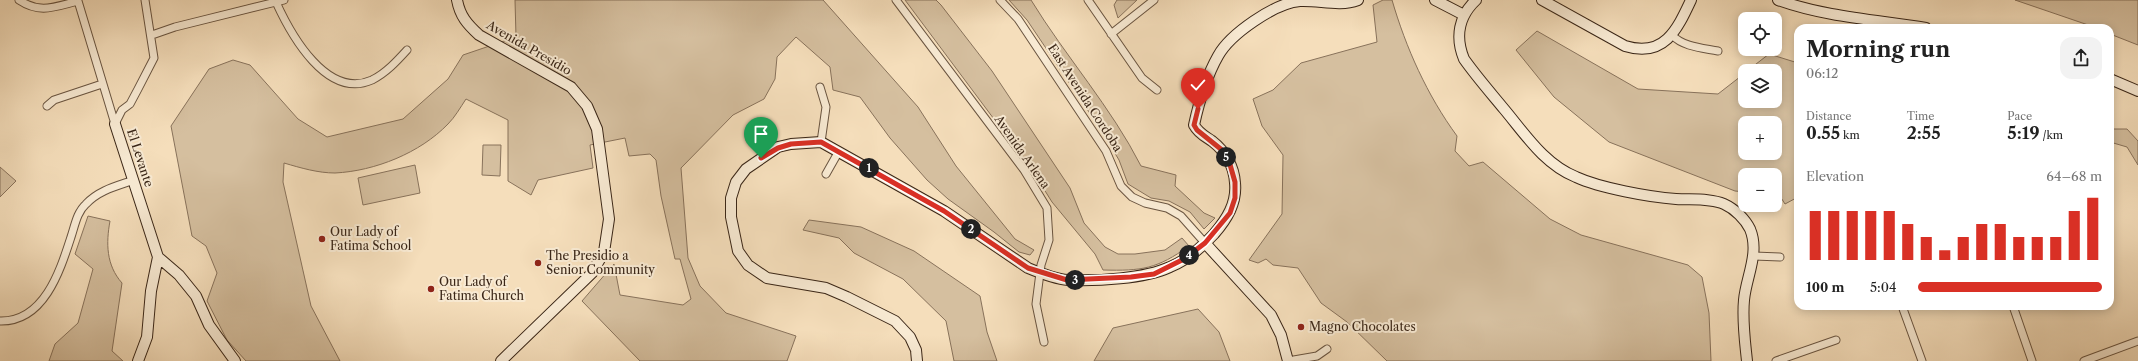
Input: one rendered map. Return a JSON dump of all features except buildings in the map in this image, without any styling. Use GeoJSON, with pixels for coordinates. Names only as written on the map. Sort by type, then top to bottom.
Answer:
{"type":"FeatureCollection","features":[{"type":"Feature","properties":{"kind":"street","name":"El Levante"},"geometry":{"type":"LineString","coordinates":[[18,0],[28,6],[42,9],[78,2],[102,84],[158,257]]}},
{"type":"Feature","properties":{"kind":"street"},"geometry":{"type":"LineString","coordinates":[[115,124],[122,110],[130,104],[136,94],[154,58],[152,35],[145,0]]}},
{"type":"Feature","properties":{"kind":"street","name":"Avenida Presidio"},"geometry":{"type":"LineString","coordinates":[[457,0],[460,14],[468,25],[479,35],[572,87],[587,106],[597,129],[605,178],[609,219],[604,252],[592,273],[501,361]]}},
{"type":"Feature","properties":{"kind":"street","name":"Avenida Arlena"},"geometry":{"type":"LineString","coordinates":[[896,0],[1024,170],[1047,208],[1049,240],[1040,273],[1036,304],[1044,342]]}},
{"type":"Feature","properties":{"kind":"street","name":"East Avenida Cordoba"},"geometry":{"type":"LineString","coordinates":[[1000,0],[1018,19],[1106,151],[1121,186],[1132,197],[1145,203],[1167,208],[1181,216],[1271,315],[1281,335],[1288,361]]}},
{"type":"Feature","properties":{"kind":"street"},"geometry":{"type":"LineString","coordinates":[[1088,0],[1142,78],[1157,90]]}},
{"type":"Feature","properties":{"kind":"street"},"geometry":{"type":"LineString","coordinates":[[1111,34],[1154,0]]}},
{"type":"Feature","properties":{"kind":"street"},"geometry":{"type":"LineString","coordinates":[[917,361],[916,350],[910,337],[895,321],[847,296],[826,288],[767,278],[748,265],[738,251],[733,233],[731,198],[736,182],[746,169],[778,148],[791,144],[821,142],[944,211],[1028,268],[1040,273],[1067,280],[1131,277],[1154,274],[1171,267],[1205,243],[1230,213],[1235,198],[1235,182],[1229,161],[1222,150],[1200,134],[1194,125],[1202,96],[1219,54],[1243,30],[1270,10],[1300,1],[1347,2],[1358,0]]}},
{"type":"Feature","properties":{"kind":"street"},"geometry":{"type":"LineString","coordinates":[[1435,0],[1464,15]]}},
{"type":"Feature","properties":{"kind":"street"},"geometry":{"type":"LineString","coordinates":[[1476,0],[1464,15],[1459,32],[1459,40],[1464,59],[1538,151],[1555,166],[1576,177],[1606,187],[1675,199],[1709,200],[1724,204],[1737,212],[1750,229],[1754,242],[1754,256],[1747,279],[1744,301],[1747,361]]}},
{"type":"Feature","properties":{"kind":"street"},"geometry":{"type":"LineString","coordinates":[[1542,0],[1570,17],[1634,49],[1647,49],[1657,46],[1672,35],[1679,27],[1691,0]]}},
{"type":"Feature","properties":{"kind":"street"},"geometry":{"type":"LineString","coordinates":[[1778,0],[1820,12],[1900,24]]}},
{"type":"Feature","properties":{"kind":"street"},"geometry":{"type":"LineString","coordinates":[[152,35],[175,27],[280,1],[308,58],[330,76],[348,84],[372,80],[393,65],[407,50]]}},
{"type":"Feature","properties":{"kind":"street"},"geometry":{"type":"LineString","coordinates":[[1672,35],[1677,40],[1688,45],[1718,51]]}},
{"type":"Feature","properties":{"kind":"street"},"geometry":{"type":"LineString","coordinates":[[2114,81],[2138,91]]}},
{"type":"Feature","properties":{"kind":"street"},"geometry":{"type":"LineString","coordinates":[[47,106],[54,100],[102,84]]}},
{"type":"Feature","properties":{"kind":"street"},"geometry":{"type":"LineString","coordinates":[[820,87],[826,107],[821,142]]}},
{"type":"Feature","properties":{"kind":"street"},"geometry":{"type":"LineString","coordinates":[[826,174],[839,151]]}},
{"type":"Feature","properties":{"kind":"street"},"geometry":{"type":"LineString","coordinates":[[0,320],[12,321],[22,317],[36,308],[48,293],[65,256],[79,214],[85,204],[100,192],[134,180]]}},
{"type":"Feature","properties":{"kind":"street"},"geometry":{"type":"LineString","coordinates":[[1754,256],[1780,257]]}},
{"type":"Feature","properties":{"kind":"street"},"geometry":{"type":"LineString","coordinates":[[138,361],[147,336],[151,291],[158,257],[173,269],[196,296],[209,325],[236,361]]}},
{"type":"Feature","properties":{"kind":"street"},"geometry":{"type":"LineString","coordinates":[[155,276],[165,270],[173,269]]}},
{"type":"Feature","properties":{"kind":"street"},"geometry":{"type":"LineString","coordinates":[[1903,310],[1922,361]]}},
{"type":"Feature","properties":{"kind":"street"},"geometry":{"type":"LineString","coordinates":[[2014,310],[2032,361]]}},
{"type":"Feature","properties":{"kind":"street"},"geometry":{"type":"LineString","coordinates":[[1776,361],[1836,340]]}},
{"type":"Feature","properties":{"kind":"street"},"geometry":{"type":"LineString","coordinates":[[2084,361],[2138,341]]}},
{"type":"Feature","properties":{"kind":"street"},"geometry":{"type":"LineString","coordinates":[[1288,361],[1317,356],[1327,349]]}},
{"type":"Feature","properties":{"kind":"shaded area"},"geometry":{"type":"Polygon","coordinates":[[[515,0],[823,0],[918,107],[956,166],[1015,239],[1034,250],[1030,255],[1019,252],[948,199],[927,180],[890,138],[860,97],[833,90],[830,67],[796,37],[777,57],[775,79],[764,99],[733,115],[681,168],[688,258],[700,286],[726,313],[796,336],[787,361],[640,361],[582,301],[614,264],[620,295],[683,305],[691,299],[680,259],[675,259],[661,196],[656,160],[650,154],[629,156],[625,138],[590,145],[593,168],[538,180],[531,195],[508,181],[508,120],[466,99],[453,118],[437,134],[424,144],[396,159],[366,169],[335,173],[316,171],[284,163],[283,182],[311,306],[340,361],[246,361],[227,340],[207,301],[217,273],[206,246],[192,236],[171,126],[209,69],[233,60],[250,65],[298,119],[327,137],[403,119],[448,79],[463,55],[516,37],[515,0]]]}},
{"type":"Feature","properties":{"kind":"shaded area"},"geometry":{"type":"Polygon","coordinates":[[[905,0],[936,0],[941,5],[992,71],[1070,188],[1084,223],[1105,247],[1118,254],[1135,254],[1165,250],[1182,238],[1189,246],[1168,260],[1149,267],[1128,270],[1103,270],[1095,254],[1052,202],[1032,170],[905,0]]]}},
{"type":"Feature","properties":{"kind":"shaded area"},"geometry":{"type":"Polygon","coordinates":[[[1009,0],[1031,0],[1116,123],[1141,166],[1176,175],[1175,186],[1204,213],[1215,218],[1204,229],[1190,212],[1169,201],[1151,198],[1128,184],[1119,160],[1101,130],[1027,20],[1009,0]]]}},
{"type":"Feature","properties":{"kind":"shaded area"},"geometry":{"type":"Polygon","coordinates":[[[1117,0],[1137,0],[1118,18],[1114,5],[1117,0]]]}},
{"type":"Feature","properties":{"kind":"shaded area"},"geometry":{"type":"Polygon","coordinates":[[[1383,0],[1392,0],[1418,71],[1436,104],[1457,136],[1455,151],[1469,166],[1483,162],[1550,219],[1581,235],[1688,265],[1702,277],[1709,313],[1711,361],[1387,361],[1347,322],[1321,303],[1298,268],[1273,265],[1266,259],[1258,263],[1249,260],[1282,214],[1283,155],[1262,126],[1253,99],[1273,90],[1301,63],[1377,42],[1373,5],[1383,0]]]}},
{"type":"Feature","properties":{"kind":"shaded area"},"geometry":{"type":"Polygon","coordinates":[[[2015,0],[2138,0],[2138,45],[2114,36],[2114,24],[2085,24],[2015,0]]]}},
{"type":"Feature","properties":{"kind":"shaded area"},"geometry":{"type":"Polygon","coordinates":[[[1537,31],[1638,89],[1718,94],[1738,78],[1738,108],[1782,108],[1782,64],[1756,64],[1766,56],[1775,56],[1794,62],[1794,199],[1785,204],[1782,199],[1782,168],[1738,168],[1738,191],[1735,191],[1609,142],[1554,97],[1516,50],[1537,31]]]}},
{"type":"Feature","properties":{"kind":"shaded area"},"geometry":{"type":"Polygon","coordinates":[[[2114,129],[2127,129],[2138,141],[2138,165],[2127,147],[2114,143],[2114,129]]]}},
{"type":"Feature","properties":{"kind":"shaded area"},"geometry":{"type":"Polygon","coordinates":[[[483,145],[501,145],[500,176],[482,175],[483,145]]]}},
{"type":"Feature","properties":{"kind":"shaded area"},"geometry":{"type":"Polygon","coordinates":[[[415,165],[420,193],[363,205],[358,178],[415,165]]]}},
{"type":"Feature","properties":{"kind":"shaded area"},"geometry":{"type":"Polygon","coordinates":[[[0,167],[16,181],[0,197],[0,167]]]}},
{"type":"Feature","properties":{"kind":"shaded area"},"geometry":{"type":"Polygon","coordinates":[[[88,216],[110,221],[108,254],[113,269],[122,283],[112,351],[123,361],[49,361],[55,344],[78,323],[93,269],[75,254],[88,216]]]}},
{"type":"Feature","properties":{"kind":"shaded area"},"geometry":{"type":"Polygon","coordinates":[[[809,220],[861,227],[914,251],[980,296],[987,332],[997,361],[954,361],[946,321],[903,279],[854,253],[839,238],[803,230],[809,220]]]}},
{"type":"Feature","properties":{"kind":"shaded area"},"geometry":{"type":"Polygon","coordinates":[[[1198,309],[1219,332],[1230,361],[1094,361],[1113,328],[1198,309]]]}},
{"type":"Feature","properties":{"kind":"place","name":"Our Lady of Fatima School"},"geometry":{"type":"Point","coordinates":[322,239]}},
{"type":"Feature","properties":{"kind":"place","name":"The Presidio a Senior Community"},"geometry":{"type":"Point","coordinates":[538,263]}},
{"type":"Feature","properties":{"kind":"place","name":"Our Lady of Fatima Church"},"geometry":{"type":"Point","coordinates":[431,289]}},
{"type":"Feature","properties":{"kind":"place","name":"Magno Chocolates"},"geometry":{"type":"Point","coordinates":[1301,327]}},
{"type":"Feature","properties":{"kind":"route"},"geometry":{"type":"LineString","coordinates":[[761,158],[778,148],[791,144],[821,142],[944,211],[1028,268],[1040,273],[1067,280],[1131,277],[1154,274],[1171,267],[1184,259],[1205,243],[1230,213],[1235,198],[1235,182],[1229,161],[1222,150],[1212,141],[1200,134],[1194,125],[1198,109]]}}]}
